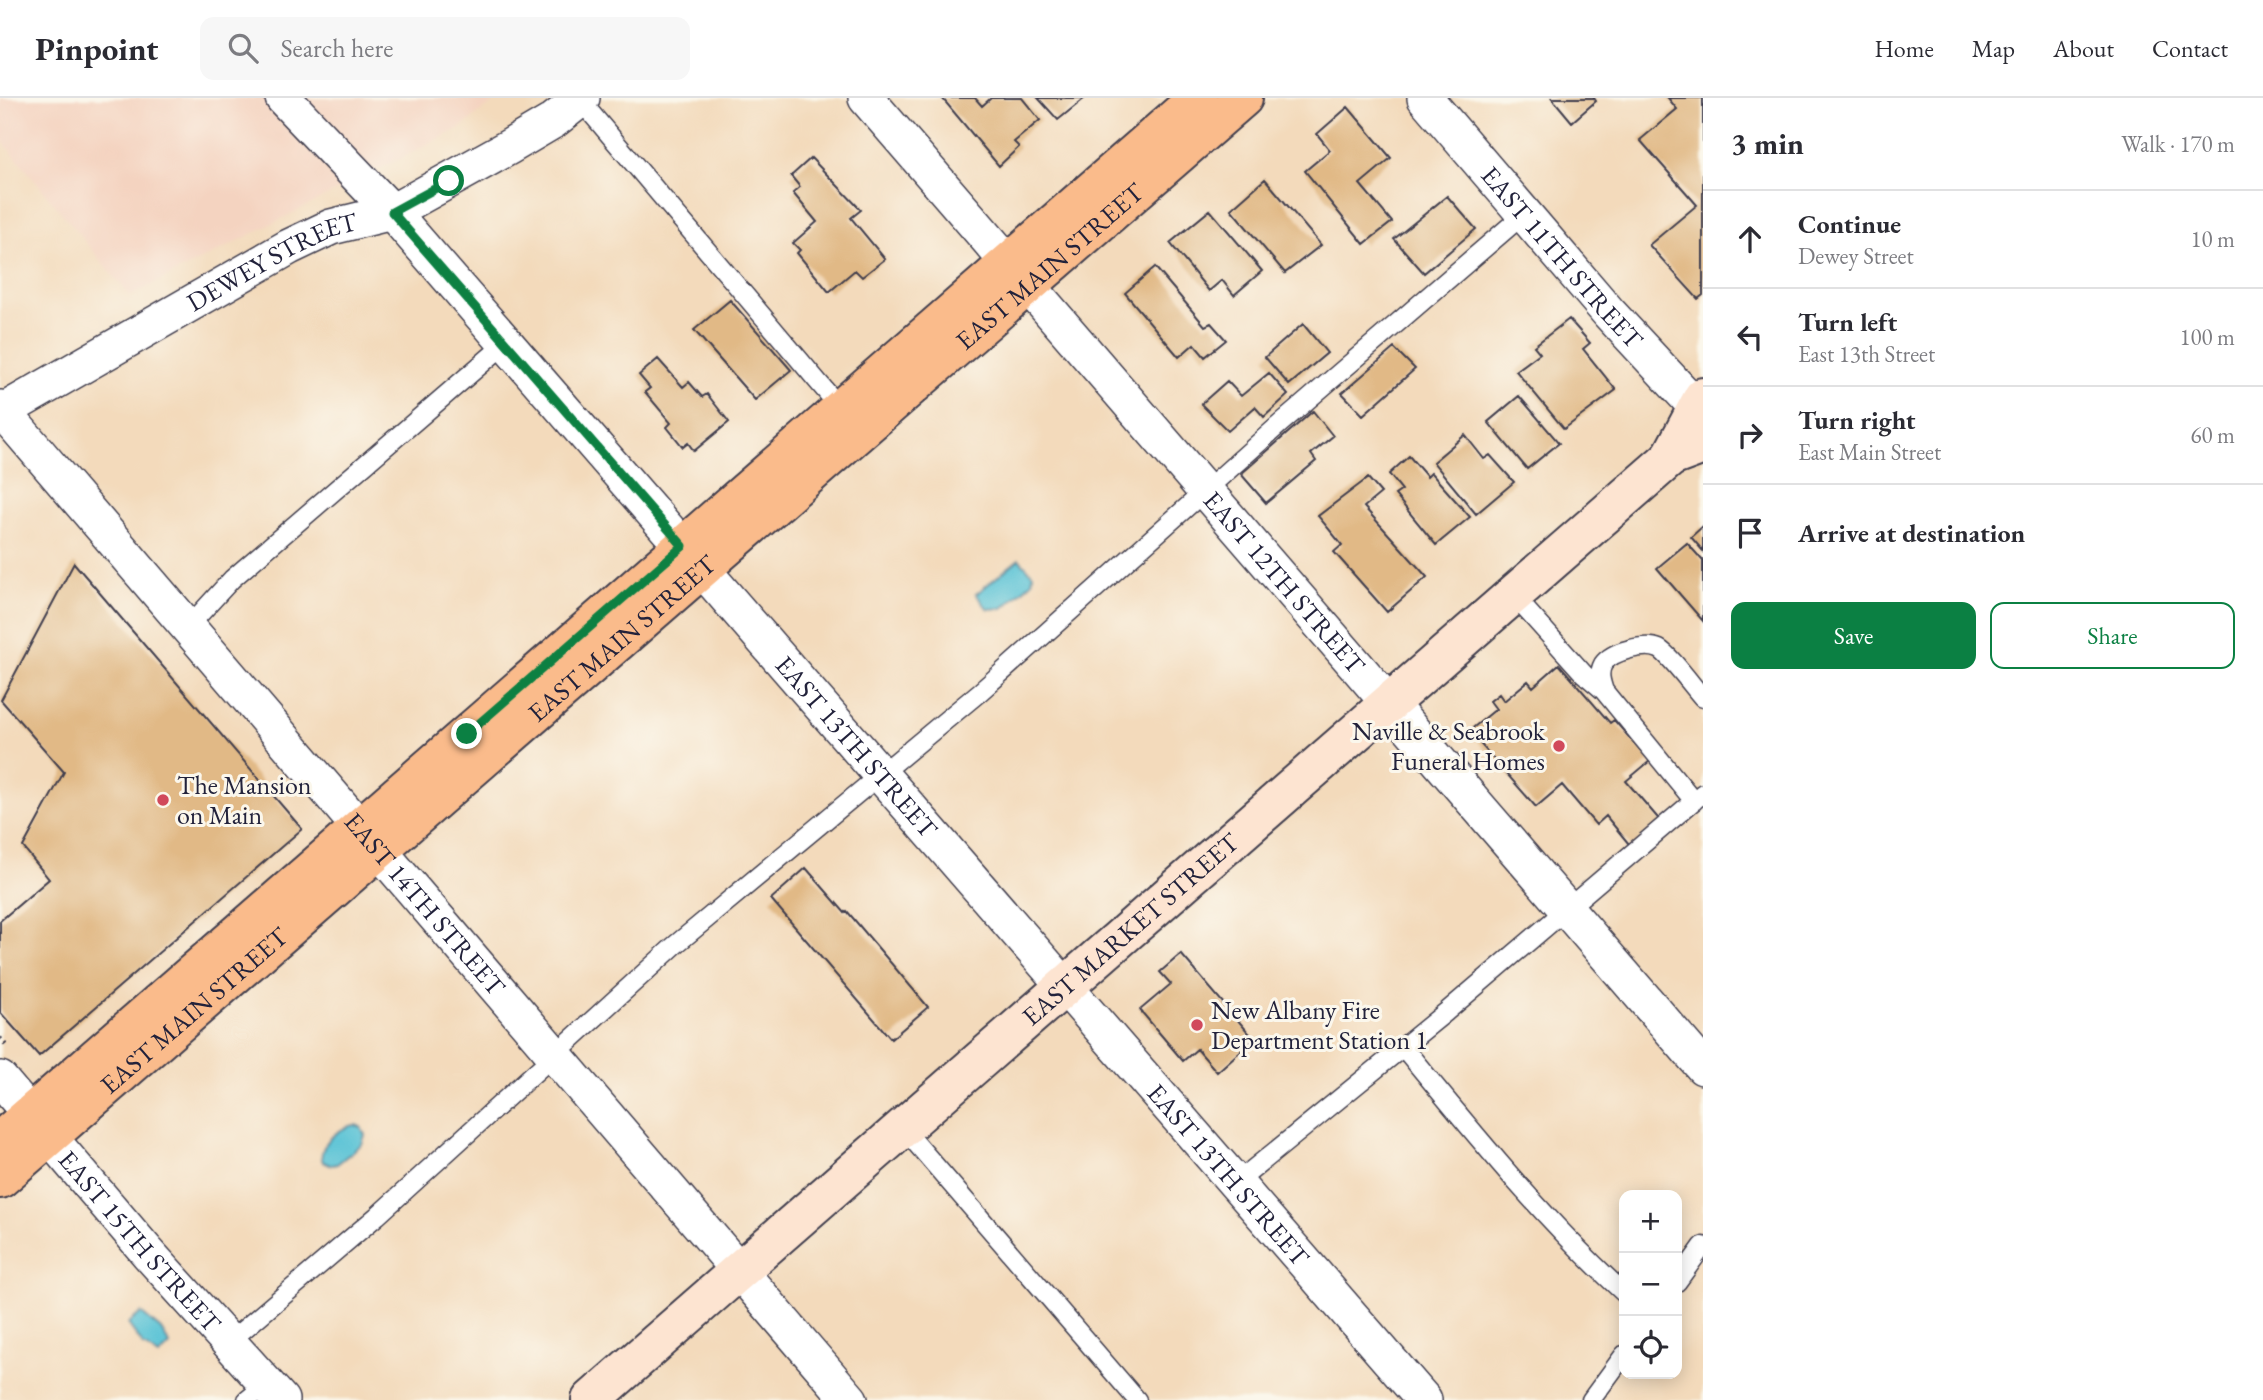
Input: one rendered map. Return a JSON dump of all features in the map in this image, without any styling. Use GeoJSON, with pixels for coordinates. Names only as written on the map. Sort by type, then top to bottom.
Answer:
{"type":"FeatureCollection","features":[{"type":"Feature","properties":{"kind":"main road","name":"EAST MAIN STREET"},"geometry":{"type":"LineString","coordinates":[[0,1179],[40,1126],[1019,274],[1198,98]]}},
{"type":"Feature","properties":{"kind":"main road","name":"EAST MAIN STREET"},"geometry":{"type":"LineString","coordinates":[[693,558],[841,409],[1019,274],[1243,98]]}},
{"type":"Feature","properties":{"kind":"main road","name":"EAST MAIN STREET"},"geometry":{"type":"LineString","coordinates":[[0,1141],[40,1126]]}},
{"type":"Feature","properties":{"kind":"street","name":"EAST 13TH STREET"},"geometry":{"type":"LineString","coordinates":[[283,98],[392,212],[1424,1400]]}},
{"type":"Feature","properties":{"kind":"street","name":"EAST 12TH STREET"},"geometry":{"type":"LineString","coordinates":[[866,98],[1703,1067]]}},
{"type":"Feature","properties":{"kind":"street","name":"EAST 11TH STREET"},"geometry":{"type":"LineString","coordinates":[[1425,98],[1609,313],[1701,406]]}},
{"type":"Feature","properties":{"kind":"street","name":"DEWEY STREET"},"geometry":{"type":"LineString","coordinates":[[1,411],[289,247],[331,227],[392,212],[520,141],[553,121],[581,99]]}},
{"type":"Feature","properties":{"kind":"street","name":"EAST MARKET STREET"},"geometry":{"type":"LineString","coordinates":[[591,1400],[1513,595],[1687,451],[1701,406]]}},
{"type":"Feature","properties":{"kind":"street","name":"EAST 14TH STREET"},"geometry":{"type":"LineString","coordinates":[[1,411],[850,1400]]}},
{"type":"Feature","properties":{"kind":"street","name":"EAST 15TH STREET"},"geometry":{"type":"LineString","coordinates":[[0,1079],[148,1253],[229,1342],[265,1395]]}},
{"type":"Feature","properties":{"kind":"lane"},"geometry":{"type":"LineString","coordinates":[[581,99],[841,409]]}},
{"type":"Feature","properties":{"kind":"lane"},"geometry":{"type":"LineString","coordinates":[[229,1342],[377,1216],[674,946],[981,691],[1281,423],[1524,214]]}},
{"type":"Feature","properties":{"kind":"lane"},"geometry":{"type":"LineString","coordinates":[[188,627],[232,579],[506,343]]}},
{"type":"Feature","properties":{"kind":"lane"},"geometry":{"type":"LineString","coordinates":[[1236,1183],[1403,1047],[1699,797],[1513,595]]}},
{"type":"Feature","properties":{"kind":"lane"},"geometry":{"type":"LineString","coordinates":[[1604,691],[1600,676],[1604,663],[1624,651],[1646,646],[1661,650],[1703,698]]}},
{"type":"Feature","properties":{"kind":"lane"},"geometry":{"type":"LineString","coordinates":[[1403,1047],[1503,1168],[1580,1252],[1619,1288]]}},
{"type":"Feature","properties":{"kind":"lane"},"geometry":{"type":"LineString","coordinates":[[903,1128],[1137,1400]]}},
{"type":"Feature","properties":{"kind":"lane"},"geometry":{"type":"LineString","coordinates":[[1682,1275],[1703,1246]]}},
{"type":"Feature","properties":{"kind":"lane"},"geometry":{"type":"LineString","coordinates":[[1591,1400],[1619,1361]]}},
{"type":"Feature","properties":{"kind":"shaded area"},"geometry":{"type":"Polygon","coordinates":[[[0,98],[499,98],[460,128],[130,296],[0,138],[0,98]]]}},
{"type":"Feature","properties":{"kind":"water"},"geometry":{"type":"Polygon","coordinates":[[[1019,559],[1033,574],[1032,582],[1003,608],[988,609],[976,594],[1019,559]]]}},
{"type":"Feature","properties":{"kind":"water"},"geometry":{"type":"Polygon","coordinates":[[[356,1125],[361,1127],[365,1135],[362,1144],[337,1164],[323,1162],[326,1143],[337,1132],[356,1125]]]}},
{"type":"Feature","properties":{"kind":"water"},"geometry":{"type":"Polygon","coordinates":[[[141,1313],[161,1330],[170,1345],[159,1356],[144,1346],[128,1324],[141,1313]]]}},
{"type":"Feature","properties":{"kind":"building"},"geometry":{"type":"Polygon","coordinates":[[[942,98],[975,98],[982,106],[991,98],[1022,98],[1040,120],[1014,142],[1019,147],[999,166],[942,98]]]}},
{"type":"Feature","properties":{"kind":"building"},"geometry":{"type":"Polygon","coordinates":[[[1038,98],[1085,98],[1058,120],[1038,98]]]}},
{"type":"Feature","properties":{"kind":"building"},"geometry":{"type":"Polygon","coordinates":[[[1552,98],[1594,98],[1596,101],[1572,122],[1552,98]]]}},
{"type":"Feature","properties":{"kind":"building"},"geometry":{"type":"Polygon","coordinates":[[[1668,98],[1703,98],[1703,295],[1698,299],[1649,245],[1697,205],[1640,140],[1677,109],[1668,98]]]}},
{"type":"Feature","properties":{"kind":"building"},"geometry":{"type":"Polygon","coordinates":[[[1348,107],[1391,158],[1360,184],[1392,222],[1364,244],[1305,171],[1330,150],[1317,134],[1348,107]]]}},
{"type":"Feature","properties":{"kind":"building"},"geometry":{"type":"Polygon","coordinates":[[[811,158],[861,210],[851,218],[885,259],[862,277],[855,270],[829,292],[797,253],[800,250],[793,243],[817,222],[793,193],[800,187],[791,176],[811,158]]]}},
{"type":"Feature","properties":{"kind":"building"},"geometry":{"type":"Polygon","coordinates":[[[1265,179],[1321,245],[1285,273],[1231,209],[1265,179]]]}},
{"type":"Feature","properties":{"kind":"building"},"geometry":{"type":"Polygon","coordinates":[[[1447,196],[1476,229],[1424,273],[1394,239],[1447,196]]]}},
{"type":"Feature","properties":{"kind":"building"},"geometry":{"type":"Polygon","coordinates":[[[1210,210],[1262,271],[1234,295],[1222,280],[1209,291],[1170,243],[1210,210]]]}},
{"type":"Feature","properties":{"kind":"building"},"geometry":{"type":"Polygon","coordinates":[[[1155,267],[1205,326],[1211,323],[1226,340],[1205,357],[1194,344],[1179,357],[1125,293],[1155,267]]]}},
{"type":"Feature","properties":{"kind":"building"},"geometry":{"type":"Polygon","coordinates":[[[730,300],[791,370],[755,400],[694,330],[730,300]]]}},
{"type":"Feature","properties":{"kind":"building"},"geometry":{"type":"Polygon","coordinates":[[[1569,319],[1590,343],[1583,349],[1616,390],[1564,429],[1516,371],[1540,353],[1534,346],[1569,319]]]}},
{"type":"Feature","properties":{"kind":"building"},"geometry":{"type":"Polygon","coordinates":[[[1303,324],[1327,353],[1289,385],[1265,357],[1303,324]]]}},
{"type":"Feature","properties":{"kind":"building"},"geometry":{"type":"Polygon","coordinates":[[[1394,348],[1415,369],[1363,415],[1342,393],[1394,348]]]}},
{"type":"Feature","properties":{"kind":"building"},"geometry":{"type":"Polygon","coordinates":[[[658,359],[683,387],[689,382],[702,397],[707,394],[729,422],[694,451],[688,443],[683,447],[667,427],[671,423],[645,392],[650,388],[639,375],[658,359]]]}},
{"type":"Feature","properties":{"kind":"building"},"geometry":{"type":"Polygon","coordinates":[[[1269,373],[1288,395],[1264,417],[1255,407],[1228,431],[1201,404],[1227,381],[1241,396],[1269,373]]]}},
{"type":"Feature","properties":{"kind":"building"},"geometry":{"type":"Polygon","coordinates":[[[1519,396],[1559,443],[1527,469],[1488,422],[1519,396]]]}},
{"type":"Feature","properties":{"kind":"building"},"geometry":{"type":"Polygon","coordinates":[[[1313,411],[1333,436],[1311,454],[1316,461],[1266,503],[1241,474],[1313,411]]]}},
{"type":"Feature","properties":{"kind":"building"},"geometry":{"type":"Polygon","coordinates":[[[1465,435],[1484,459],[1490,455],[1514,482],[1476,514],[1433,462],[1465,435]]]}},
{"type":"Feature","properties":{"kind":"building"},"geometry":{"type":"Polygon","coordinates":[[[1409,456],[1427,477],[1431,473],[1470,517],[1436,545],[1395,495],[1402,490],[1389,474],[1409,456]]]}},
{"type":"Feature","properties":{"kind":"building"},"geometry":{"type":"Polygon","coordinates":[[[1368,478],[1381,493],[1364,507],[1427,577],[1387,612],[1334,552],[1342,545],[1318,516],[1368,478]]]}},
{"type":"Feature","properties":{"kind":"building"},"geometry":{"type":"Polygon","coordinates":[[[1703,526],[1703,551],[1691,537],[1703,526]]]}},
{"type":"Feature","properties":{"kind":"building"},"geometry":{"type":"Polygon","coordinates":[[[1687,543],[1703,561],[1703,621],[1657,568],[1687,543]]]}},
{"type":"Feature","properties":{"kind":"building","name":"The Mansion on Main"},"geometry":{"type":"Polygon","coordinates":[[[74,563],[302,829],[39,1056],[0,1012],[0,921],[49,879],[23,847],[64,772],[1,700],[74,563]]]}},
{"type":"Feature","properties":{"kind":"building","name":"Naville & Seabrook Funeral Homes"},"geometry":{"type":"Polygon","coordinates":[[[1559,664],[1610,723],[1614,720],[1650,761],[1626,781],[1663,824],[1633,849],[1606,816],[1596,825],[1562,785],[1536,807],[1469,731],[1496,709],[1490,701],[1499,694],[1504,701],[1528,681],[1533,687],[1559,664]]]}},
{"type":"Feature","properties":{"kind":"building"},"geometry":{"type":"Polygon","coordinates":[[[806,868],[845,913],[847,911],[928,1007],[891,1039],[771,899],[806,868]]]}},
{"type":"Feature","properties":{"kind":"building","name":"New Albany Fire Department Station 1"},"geometry":{"type":"Polygon","coordinates":[[[1181,954],[1254,1039],[1217,1072],[1197,1049],[1183,1061],[1140,1010],[1171,984],[1160,972],[1181,954]]]}},
{"type":"Feature","properties":{"kind":"place","name":"Naville & Seabrook Funeral Homes"},"geometry":{"type":"Point","coordinates":[1559,746]}},
{"type":"Feature","properties":{"kind":"place","name":"The Mansion on Main"},"geometry":{"type":"Point","coordinates":[163,800]}},
{"type":"Feature","properties":{"kind":"place","name":"New Albany Fire Department Station 1"},"geometry":{"type":"Point","coordinates":[1197,1025]}},
{"type":"Feature","properties":{"kind":"route"},"geometry":{"type":"LineString","coordinates":[[449,181],[392,212],[683,546],[467,734]]}}]}
